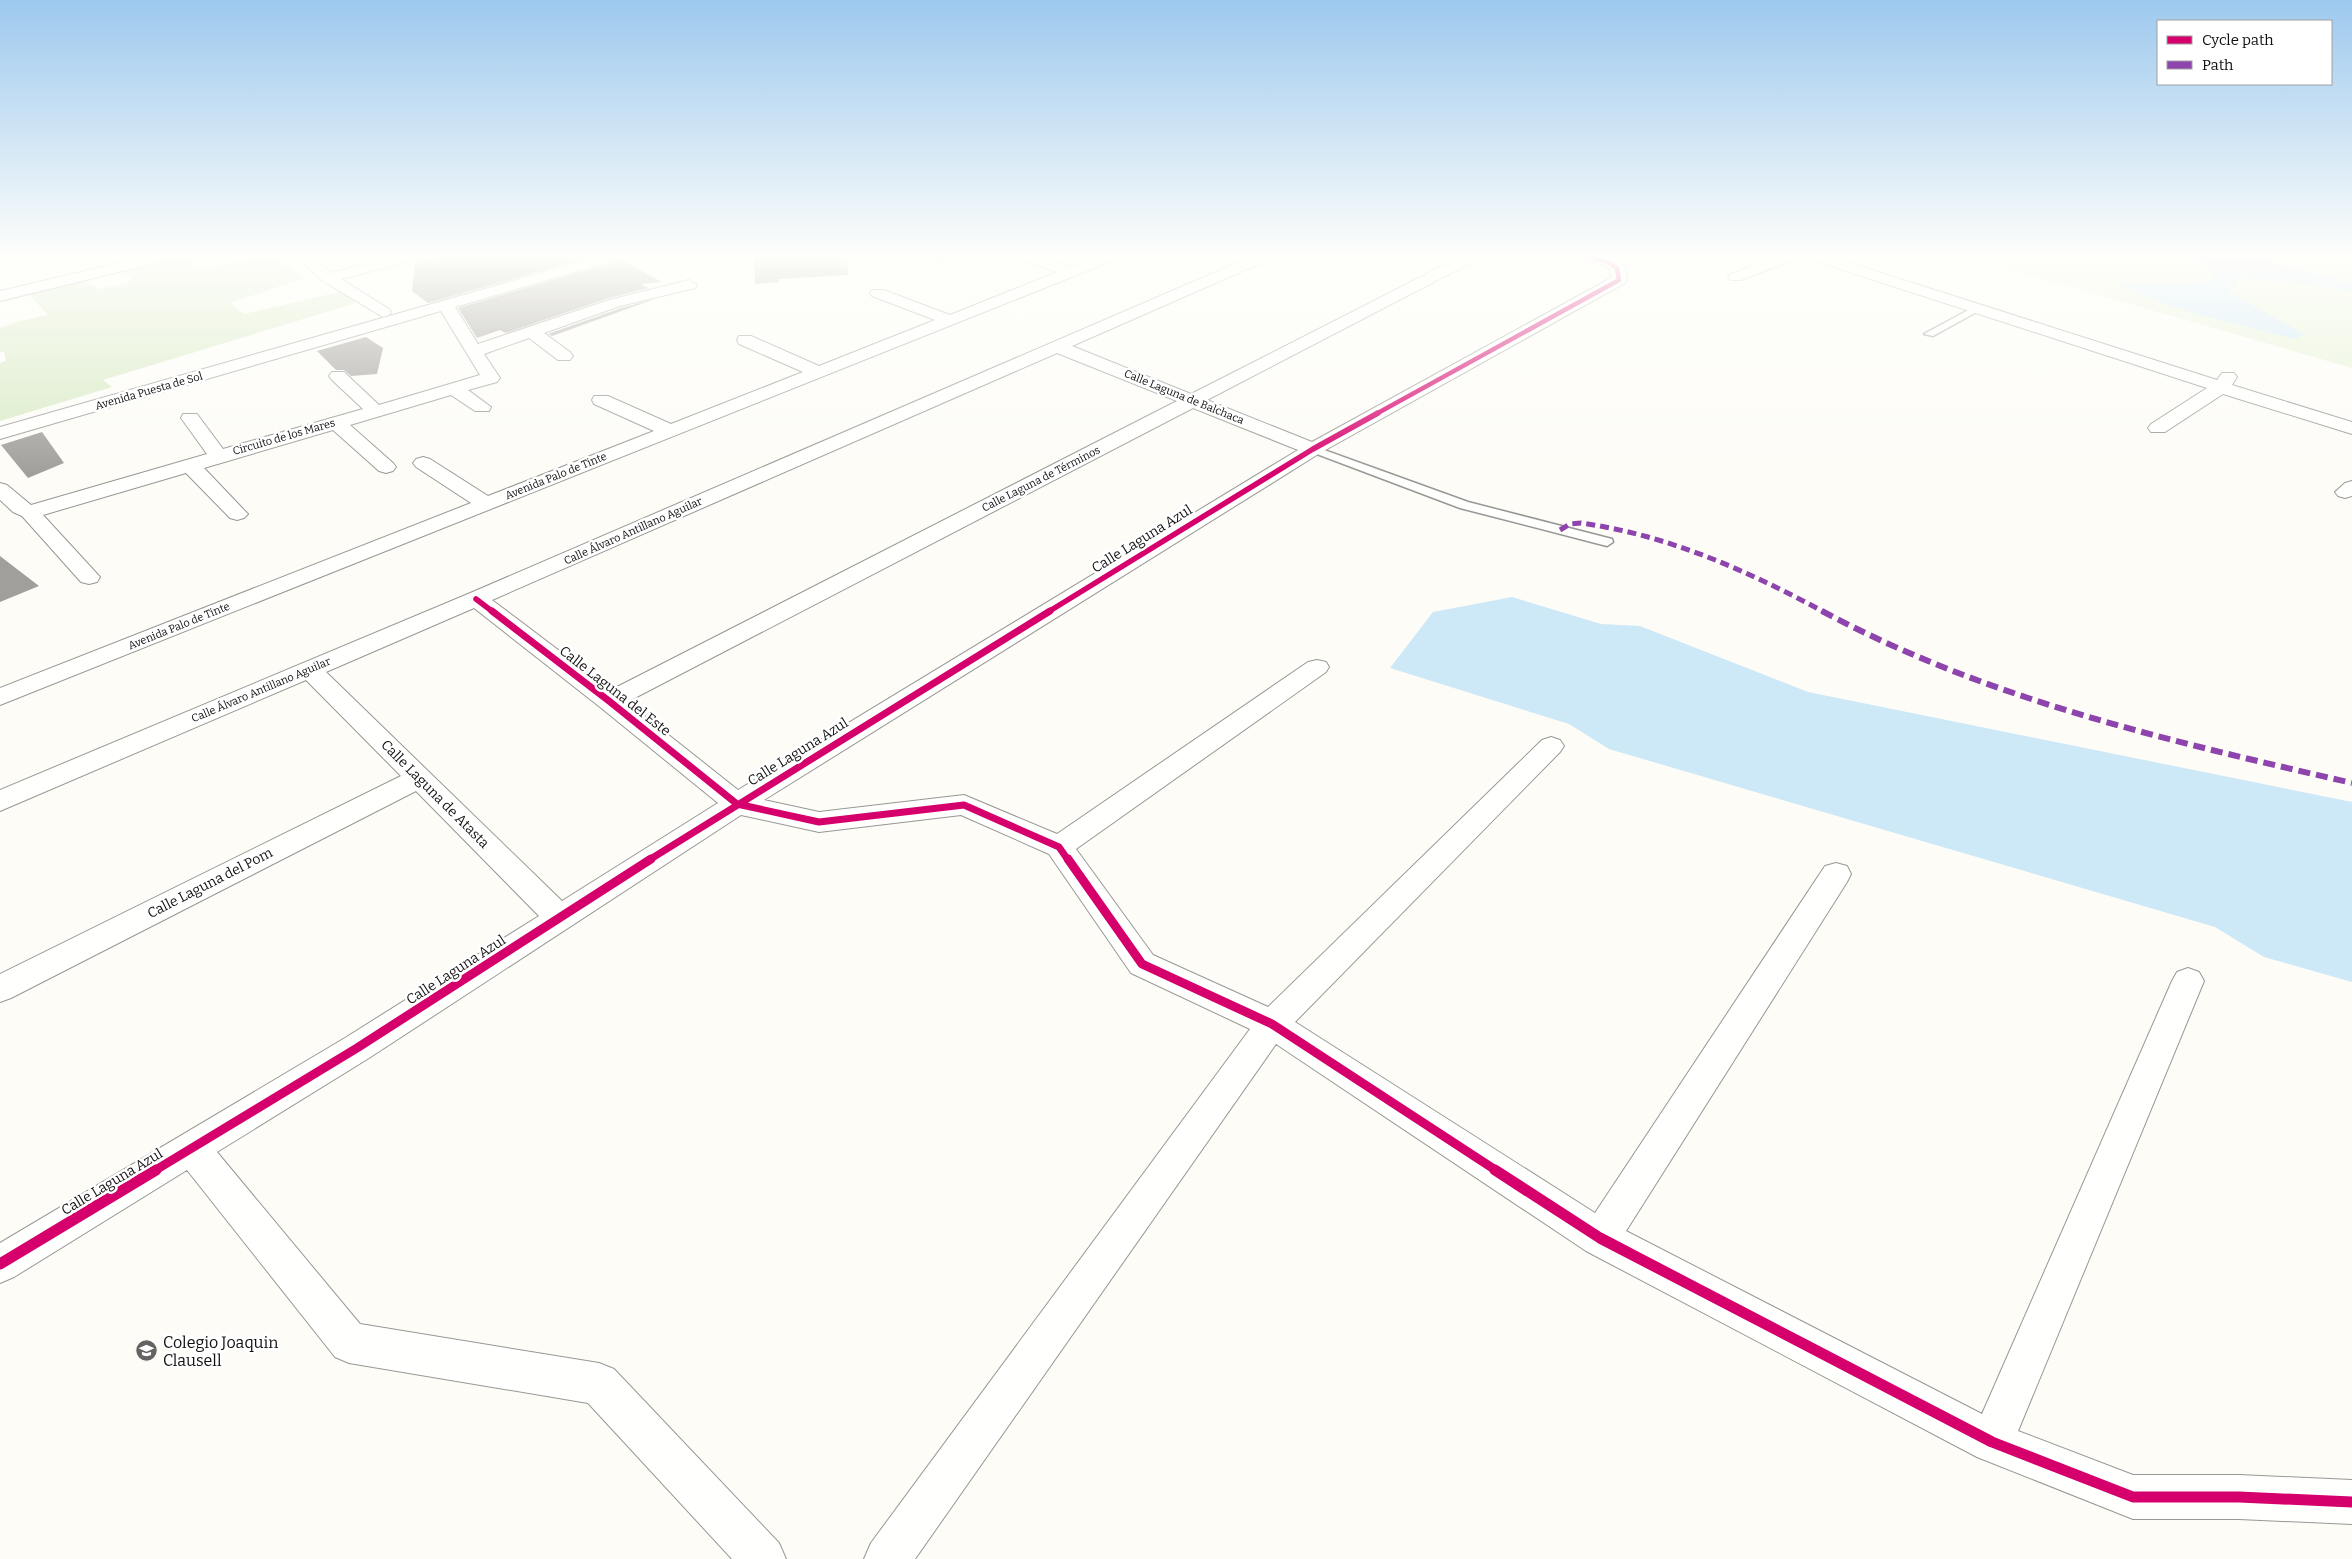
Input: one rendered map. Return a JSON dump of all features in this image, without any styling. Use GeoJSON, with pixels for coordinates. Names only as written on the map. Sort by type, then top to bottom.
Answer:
{"type":"FeatureCollection","features":[{"type":"Feature","properties":{"kind":"street","name":"Avenida Puesta de Sol"},"geometry":{"type":"LineString","coordinates":[[0,422],[325,329]]}},
{"type":"Feature","properties":{"kind":"street","name":"Avenida Puesta de Sol"},"geometry":{"type":"LineString","coordinates":[[0,434],[360,329]]}},
{"type":"Feature","properties":{"kind":"street","name":"Circuito de los Mares"},"geometry":{"type":"LineString","coordinates":[[0,515],[25,510],[190,465],[491,378],[461,329]]}},
{"type":"Feature","properties":{"kind":"street"},"geometry":{"type":"LineString","coordinates":[[475,351],[537,329]]}},
{"type":"Feature","properties":{"kind":"street","name":"Avenida Palo de Tinte"},"geometry":{"type":"LineString","coordinates":[[0,697],[256,588],[911,329]]}},
{"type":"Feature","properties":{"kind":"street","name":"Calle Álvaro Antillano Aguilar"},"geometry":{"type":"LineString","coordinates":[[0,801],[476,600],[1096,329]]}},
{"type":"Feature","properties":{"kind":"street","name":"Calle Laguna de Términos"},"geometry":{"type":"LineString","coordinates":[[609,701],[1333,329]]}},
{"type":"Feature","properties":{"kind":"street","name":"Calle Laguna Azul"},"geometry":{"type":"LineString","coordinates":[[0,1264],[357,1048],[737,804],[1313,449],[1531,329]]}},
{"type":"Feature","properties":{"kind":"street"},"geometry":{"type":"LineString","coordinates":[[2044,329],[2225,382],[2352,414]]}},
{"type":"Feature","properties":{"kind":"street"},"geometry":{"type":"LineString","coordinates":[[2066,329],[2225,382],[2352,428]]}},
{"type":"Feature","properties":{"kind":"street"},"geometry":{"type":"LineString","coordinates":[[530,331],[564,356]]}},
{"type":"Feature","properties":{"kind":"street"},"geometry":{"type":"LineString","coordinates":[[745,340],[809,369]]}},
{"type":"Feature","properties":{"kind":"street","name":"Calle Laguna de Balchaca"},"geometry":{"type":"LineString","coordinates":[[1056,346],[1313,449]]}},
{"type":"Feature","properties":{"kind":"street"},"geometry":{"type":"LineString","coordinates":[[338,376],[375,411]]}},
{"type":"Feature","properties":{"kind":"street"},"geometry":{"type":"LineString","coordinates":[[2158,428],[2225,382]]}},
{"type":"Feature","properties":{"kind":"street"},"geometry":{"type":"LineString","coordinates":[[453,388],[482,407]]}},
{"type":"Feature","properties":{"kind":"street"},"geometry":{"type":"LineString","coordinates":[[601,400],[662,427]]}},
{"type":"Feature","properties":{"kind":"street"},"geometry":{"type":"LineString","coordinates":[[190,418],[218,456]]}},
{"type":"Feature","properties":{"kind":"street"},"geometry":{"type":"LineString","coordinates":[[336,422],[386,467]]}},
{"type":"Feature","properties":{"kind":"street"},"geometry":{"type":"LineString","coordinates":[[423,463],[480,499]]}},
{"type":"Feature","properties":{"kind":"street"},"geometry":{"type":"LineString","coordinates":[[190,465],[237,514]]}},
{"type":"Feature","properties":{"kind":"street"},"geometry":{"type":"LineString","coordinates":[[0,489],[25,510],[89,577]]}},
{"type":"Feature","properties":{"kind":"street","name":"Avenida Palo de Tinte"},"geometry":{"type":"LineString","coordinates":[[0,681],[256,588]]}},
{"type":"Feature","properties":{"kind":"street","name":"Calle Laguna del Este"},"geometry":{"type":"LineString","coordinates":[[476,600],[609,701],[737,804]]}},
{"type":"Feature","properties":{"kind":"street"},"geometry":{"type":"LineString","coordinates":[[1059,847],[1317,667]]}},
{"type":"Feature","properties":{"kind":"street","name":"Calle Laguna de Atasta"},"geometry":{"type":"LineString","coordinates":[[310,670],[560,918]]}},
{"type":"Feature","properties":{"kind":"street"},"geometry":{"type":"LineString","coordinates":[[887,1559],[1272,1024],[1551,746]]}},
{"type":"Feature","properties":{"kind":"street","name":"Calle Laguna del Pom"},"geometry":{"type":"LineString","coordinates":[[0,989],[419,778]]}},
{"type":"Feature","properties":{"kind":"street"},"geometry":{"type":"LineString","coordinates":[[737,804],[819,822],[964,805],[1059,847],[1142,964],[1272,1024],[1600,1238],[1992,1442],[2133,1497],[2239,1497],[2352,1502]]}},
{"type":"Feature","properties":{"kind":"street"},"geometry":{"type":"LineString","coordinates":[[1600,1238],[1836,874]]}},
{"type":"Feature","properties":{"kind":"street"},"geometry":{"type":"LineString","coordinates":[[1992,1442],[2188,981]]}},
{"type":"Feature","properties":{"kind":"street"},"geometry":{"type":"LineString","coordinates":[[192,1148],[349,1343],[599,1384],[764,1559]]}},
{"type":"Feature","properties":{"kind":"lane"},"geometry":{"type":"LineString","coordinates":[[1929,334],[1939,329]]}},
{"type":"Feature","properties":{"kind":"lane"},"geometry":{"type":"LineString","coordinates":[[1313,449],[1464,505],[1608,542]]}},
{"type":"Feature","properties":{"kind":"green space"},"geometry":{"type":"Polygon","coordinates":[[[0,329],[271,329],[103,380],[112,387],[0,421],[0,363],[6,361],[4,351],[0,352],[0,329]]]}},
{"type":"Feature","properties":{"kind":"green space"},"geometry":{"type":"Polygon","coordinates":[[[2216,329],[2352,329],[2352,368],[2216,329]]]}},
{"type":"Feature","properties":{"kind":"water"},"geometry":{"type":"Polygon","coordinates":[[[2253,329],[2295,329],[2304,334],[2295,339],[2253,329]]]}},
{"type":"Feature","properties":{"kind":"water"},"geometry":{"type":"Polygon","coordinates":[[[1512,597],[1601,624],[1640,626],[1808,692],[2352,802],[2352,982],[2264,957],[2215,927],[1609,749],[1569,724],[1390,668],[1433,612],[1512,597]]]}},
{"type":"Feature","properties":{"kind":"building"},"geometry":{"type":"Polygon","coordinates":[[[471,329],[518,329],[506,333],[500,330],[477,338],[471,329]]]}},
{"type":"Feature","properties":{"kind":"building"},"geometry":{"type":"Polygon","coordinates":[[[563,329],[572,329],[552,336],[548,334],[563,329]]]}},
{"type":"Feature","properties":{"kind":"building"},"geometry":{"type":"Polygon","coordinates":[[[366,337],[383,348],[377,374],[351,376],[344,370],[336,370],[317,351],[366,337]]]}},
{"type":"Feature","properties":{"kind":"building"},"geometry":{"type":"Polygon","coordinates":[[[42,432],[64,463],[28,478],[1,445],[42,432]]]}},
{"type":"Feature","properties":{"kind":"building"},"geometry":{"type":"Polygon","coordinates":[[[0,556],[39,586],[0,602],[0,556]]]}},
{"type":"Feature","properties":{"kind":"marked path"},"geometry":{"type":"LineString","coordinates":[[1560,530],[1570,524],[1581,523],[1664,541],[1727,564],[1788,593],[1846,624],[1966,678],[2029,700],[2158,737],[2352,783]]}},
{"type":"Feature","properties":{"kind":"cycle path"},"geometry":{"type":"LineString","coordinates":[[0,1264],[357,1048],[737,804],[1313,449],[1531,329]]}},
{"type":"Feature","properties":{"kind":"cycle path"},"geometry":{"type":"LineString","coordinates":[[476,599],[609,701],[737,804],[819,822],[964,805],[1059,847],[1142,964],[1272,1024],[1600,1238],[1992,1442],[2133,1497],[2239,1497],[2352,1502]]}},
{"type":"Feature","properties":{"kind":"place","name":"Colegio Joaquin Clausell"},"geometry":{"type":"Point","coordinates":[147,1351]}}]}
